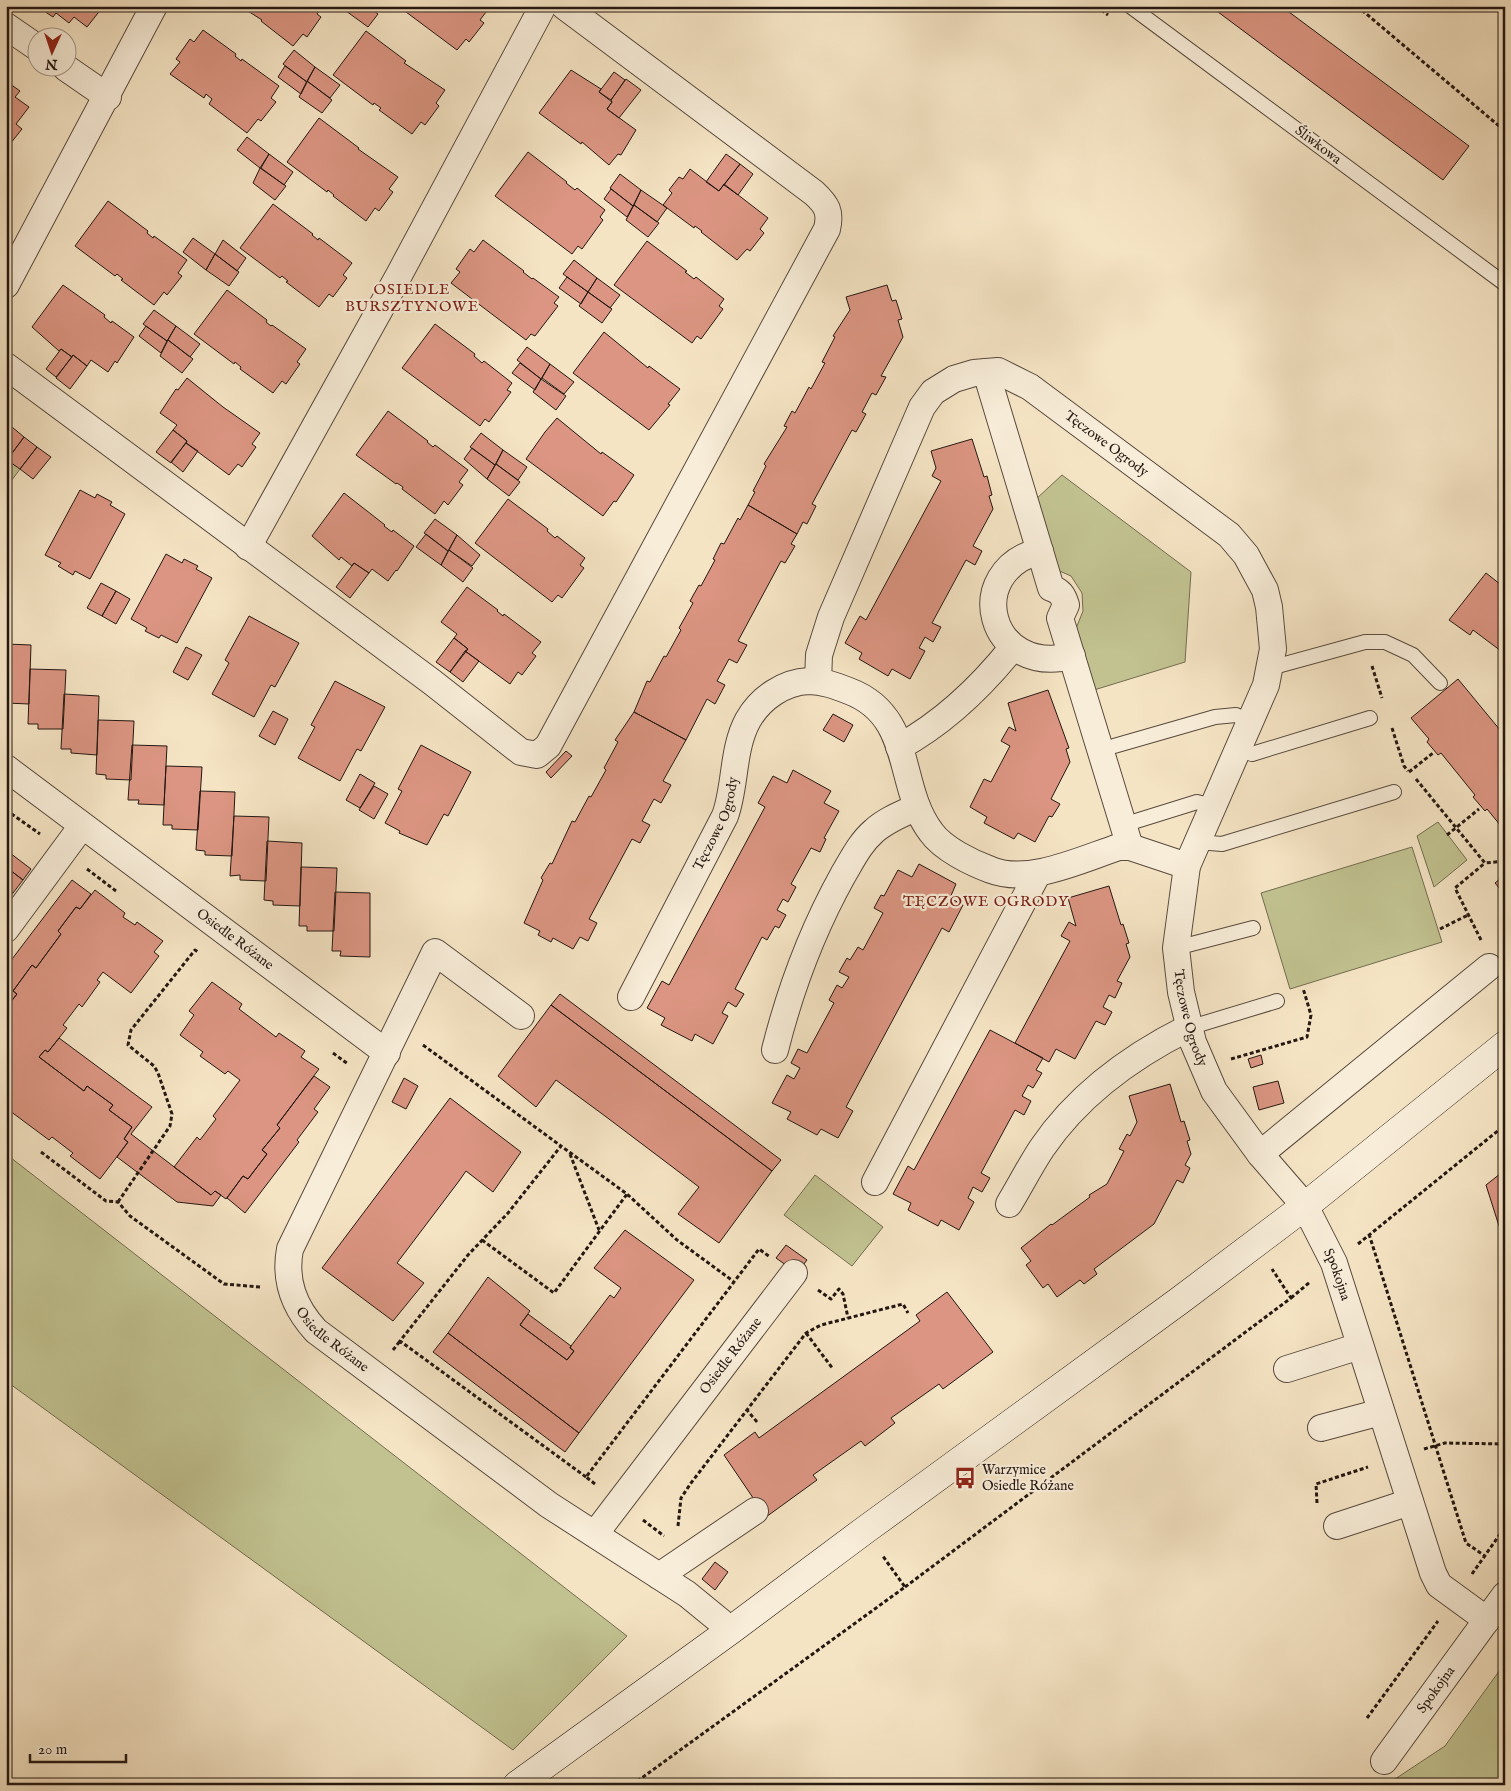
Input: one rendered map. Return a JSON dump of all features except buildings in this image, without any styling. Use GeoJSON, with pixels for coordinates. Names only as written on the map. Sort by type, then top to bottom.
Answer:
{"type":"FeatureCollection","features":[{"type":"Feature","properties":{"kind":"street"},"geometry":{"type":"LineString","coordinates":[[6,285],[108,97],[154,6]]}},
{"type":"Feature","properties":{"kind":"street"},"geometry":{"type":"LineString","coordinates":[[248,547],[400,275],[543,6]]}},
{"type":"Feature","properties":{"kind":"street"},"geometry":{"type":"LineString","coordinates":[[6,366],[432,682],[521,752],[537,755],[548,746],[826,229],[830,216],[825,203],[814,193],[564,6]]}},
{"type":"Feature","properties":{"kind":"street"},"geometry":{"type":"LineString","coordinates":[[6,26],[28,41]]}},
{"type":"Feature","properties":{"kind":"street"},"geometry":{"type":"LineString","coordinates":[[78,76],[108,97]]}},
{"type":"Feature","properties":{"kind":"street","name":"Tęczowe Ogrody"},"geometry":{"type":"LineString","coordinates":[[818,681],[819,655],[831,616],[922,407],[933,392],[954,379],[998,371],[1030,387],[1229,536],[1246,555],[1265,590],[1272,635],[1270,668],[1250,722],[1187,866],[1176,948],[1178,970],[1188,1028],[1214,1091],[1260,1154],[1305,1206]]}},
{"type":"Feature","properties":{"kind":"street"},"geometry":{"type":"LineString","coordinates":[[986,372],[1051,588],[1057,590],[1063,596],[1066,604],[1060,618],[1130,847]]}},
{"type":"Feature","properties":{"kind":"street"},"geometry":{"type":"LineString","coordinates":[[1040,551],[1020,558],[1007,568],[996,589],[994,607],[996,619],[1000,632],[1013,647],[1034,657],[1047,660],[1072,656]]}},
{"type":"Feature","properties":{"kind":"street"},"geometry":{"type":"LineString","coordinates":[[899,747],[918,736],[955,709],[988,678],[1013,647]]}},
{"type":"Feature","properties":{"kind":"street","name":"Tęczowe Ogrody"},"geometry":{"type":"LineString","coordinates":[[631,997],[725,816],[731,800],[736,764],[746,723],[763,701],[780,689],[800,682],[818,681],[857,694],[881,711],[893,730],[917,807],[931,833],[946,846],[992,871],[1018,876],[1038,873],[1119,847],[1130,847],[1187,866]]}},
{"type":"Feature","properties":{"kind":"street","name":"Osiedle Różane"},"geometry":{"type":"LineString","coordinates":[[6,768],[387,1053]]}},
{"type":"Feature","properties":{"kind":"street"},"geometry":{"type":"LineString","coordinates":[[775,1050],[784,1014],[821,920],[858,849],[874,831],[891,818],[917,807]]}},
{"type":"Feature","properties":{"kind":"street"},"geometry":{"type":"LineString","coordinates":[[6,929],[82,826]]}},
{"type":"Feature","properties":{"kind":"street"},"geometry":{"type":"LineString","coordinates":[[876,1182],[1038,873]]}},
{"type":"Feature","properties":{"kind":"street","name":"Osiedle Różane"},"geometry":{"type":"LineString","coordinates":[[521,1016],[434,952],[387,1053],[300,1226],[290,1250],[287,1266],[295,1302],[316,1331],[549,1505],[687,1594],[732,1630]]}},
{"type":"Feature","properties":{"kind":"street"},"geometry":{"type":"LineString","coordinates":[[1260,1154],[1489,967]]}},
{"type":"Feature","properties":{"kind":"street"},"geometry":{"type":"LineString","coordinates":[[1009,1204],[1042,1148],[1085,1100],[1133,1059],[1188,1028]]}},
{"type":"Feature","properties":{"kind":"street"},"geometry":{"type":"LineString","coordinates":[[517,1785],[732,1630],[1305,1206],[1505,1045]]}},
{"type":"Feature","properties":{"kind":"street","name":"Spokojna"},"geometry":{"type":"LineString","coordinates":[[1305,1206],[1334,1263],[1433,1573],[1439,1585],[1487,1620]]}},
{"type":"Feature","properties":{"kind":"street","name":"Osiedle Różane"},"geometry":{"type":"LineString","coordinates":[[595,1534],[794,1273]]}},
{"type":"Feature","properties":{"kind":"street"},"geometry":{"type":"LineString","coordinates":[[1287,1369],[1360,1346]]}},
{"type":"Feature","properties":{"kind":"street"},"geometry":{"type":"LineString","coordinates":[[1321,1428],[1382,1412]]}},
{"type":"Feature","properties":{"kind":"street"},"geometry":{"type":"LineString","coordinates":[[1336,1526],[1410,1502]]}},
{"type":"Feature","properties":{"kind":"street"},"geometry":{"type":"LineString","coordinates":[[659,1576],[756,1511]]}},
{"type":"Feature","properties":{"kind":"street","name":"Spokojna"},"geometry":{"type":"LineString","coordinates":[[1384,1761],[1505,1595]]}},
{"type":"Feature","properties":{"kind":"lane","name":"Śliwkowa"},"geometry":{"type":"LineString","coordinates":[[1130,6],[1505,284]]}},
{"type":"Feature","properties":{"kind":"lane"},"geometry":{"type":"LineString","coordinates":[[1270,668],[1364,642],[1385,642],[1414,655],[1440,683]]}},
{"type":"Feature","properties":{"kind":"lane"},"geometry":{"type":"LineString","coordinates":[[1114,746],[1215,717],[1236,715],[1250,722]]}},
{"type":"Feature","properties":{"kind":"lane"},"geometry":{"type":"LineString","coordinates":[[1237,749],[1252,754],[1370,718]]}},
{"type":"Feature","properties":{"kind":"lane"},"geometry":{"type":"LineString","coordinates":[[1197,842],[1222,844],[1394,792]]}},
{"type":"Feature","properties":{"kind":"lane"},"geometry":{"type":"LineString","coordinates":[[1136,821],[1197,802],[1212,806]]}},
{"type":"Feature","properties":{"kind":"lane"},"geometry":{"type":"LineString","coordinates":[[1176,948],[1253,928]]}},
{"type":"Feature","properties":{"kind":"lane"},"geometry":{"type":"LineString","coordinates":[[1188,1028],[1277,1001]]}},
{"type":"Feature","properties":{"kind":"path"},"geometry":{"type":"LineString","coordinates":[[1357,6],[1505,131]]}},
{"type":"Feature","properties":{"kind":"path"},"geometry":{"type":"LineString","coordinates":[[1364,642],[1384,704]]}},
{"type":"Feature","properties":{"kind":"path"},"geometry":{"type":"LineString","coordinates":[[1390,721],[1404,766],[1485,863]]}},
{"type":"Feature","properties":{"kind":"path"},"geometry":{"type":"LineString","coordinates":[[1409,772],[1433,753]]}},
{"type":"Feature","properties":{"kind":"path"},"geometry":{"type":"LineString","coordinates":[[1447,835],[1478,809]]}},
{"type":"Feature","properties":{"kind":"path"},"geometry":{"type":"LineString","coordinates":[[6,810],[64,852]]}},
{"type":"Feature","properties":{"kind":"path"},"geometry":{"type":"LineString","coordinates":[[1489,967],[1492,962],[1455,888],[1485,863],[1505,861]]}},
{"type":"Feature","properties":{"kind":"path"},"geometry":{"type":"LineString","coordinates":[[1440,929],[1468,914]]}},
{"type":"Feature","properties":{"kind":"path"},"geometry":{"type":"LineString","coordinates":[[118,1202],[170,1126],[172,1114],[154,1066],[128,1045],[132,1030],[195,950],[203,956]]}},
{"type":"Feature","properties":{"kind":"path"},"geometry":{"type":"LineString","coordinates":[[1203,1068],[1307,1036],[1311,1015],[1303,988]]}},
{"type":"Feature","properties":{"kind":"path"},"geometry":{"type":"LineString","coordinates":[[418,1041],[627,1194],[677,1240],[733,1281]]}},
{"type":"Feature","properties":{"kind":"path"},"geometry":{"type":"LineString","coordinates":[[329,1050],[372,1084]]}},
{"type":"Feature","properties":{"kind":"path"},"geometry":{"type":"LineString","coordinates":[[632,1785],[906,1587],[1291,1298],[1505,1125]]}},
{"type":"Feature","properties":{"kind":"path"},"geometry":{"type":"LineString","coordinates":[[391,1353],[482,1240],[508,1214],[561,1146]]}},
{"type":"Feature","properties":{"kind":"path"},"geometry":{"type":"LineString","coordinates":[[41,1152],[106,1201],[118,1202],[130,1216],[224,1284],[264,1289]]}},
{"type":"Feature","properties":{"kind":"path"},"geometry":{"type":"LineString","coordinates":[[569,1152],[599,1231]]}},
{"type":"Feature","properties":{"kind":"path"},"geometry":{"type":"LineString","coordinates":[[482,1240],[554,1293],[627,1194]]}},
{"type":"Feature","properties":{"kind":"path"},"geometry":{"type":"LineString","coordinates":[[1369,1234],[1466,1543],[1485,1556]]}},
{"type":"Feature","properties":{"kind":"path"},"geometry":{"type":"LineString","coordinates":[[1254,1244],[1291,1298]]}},
{"type":"Feature","properties":{"kind":"path"},"geometry":{"type":"LineString","coordinates":[[586,1477],[759,1249],[794,1273]]}},
{"type":"Feature","properties":{"kind":"path"},"geometry":{"type":"LineString","coordinates":[[843,1294],[848,1318]]}},
{"type":"Feature","properties":{"kind":"path"},"geometry":{"type":"LineString","coordinates":[[678,1531],[681,1498],[746,1409],[806,1333],[821,1325],[903,1304],[908,1312]]}},
{"type":"Feature","properties":{"kind":"path"},"geometry":{"type":"LineString","coordinates":[[806,1333],[832,1369]]}},
{"type":"Feature","properties":{"kind":"path"},"geometry":{"type":"LineString","coordinates":[[400,1341],[600,1488]]}},
{"type":"Feature","properties":{"kind":"path"},"geometry":{"type":"LineString","coordinates":[[746,1409],[758,1423]]}},
{"type":"Feature","properties":{"kind":"path"},"geometry":{"type":"LineString","coordinates":[[637,1516],[667,1538]]}},
{"type":"Feature","properties":{"kind":"path"},"geometry":{"type":"LineString","coordinates":[[865,1530],[906,1587]]}},
{"type":"Feature","properties":{"kind":"green space"},"geometry":{"type":"Polygon","coordinates":[[[6,459],[20,469],[6,488],[6,459]]]}},
{"type":"Feature","properties":{"kind":"green space"},"geometry":{"type":"Polygon","coordinates":[[[1062,475],[1191,572],[1185,662],[1094,690],[1075,631],[1083,611],[1082,593],[1071,576],[1055,569],[1035,500],[1062,475]]]}},
{"type":"Feature","properties":{"kind":"green space"},"geometry":{"type":"Polygon","coordinates":[[[1438,822],[1467,860],[1434,887],[1417,836],[1438,822]]]}},
{"type":"Feature","properties":{"kind":"green space"},"geometry":{"type":"Polygon","coordinates":[[[1412,847],[1442,942],[1290,989],[1261,893],[1412,847]]]}},
{"type":"Feature","properties":{"kind":"green space"},"geometry":{"type":"Polygon","coordinates":[[[6,1154],[627,1636],[513,1750],[6,1381],[6,1154]]]}},
{"type":"Feature","properties":{"kind":"green space"},"geometry":{"type":"Polygon","coordinates":[[[815,1175],[883,1227],[852,1266],[784,1215],[815,1175]]]}},
{"type":"Feature","properties":{"kind":"green space"},"geometry":{"type":"Polygon","coordinates":[[[1505,1663],[1505,1785],[1386,1785],[1445,1746],[1505,1663]]]}},
{"type":"Feature","properties":{"kind":"place","name":"Warzymice Osiedle Różane"},"geometry":{"type":"Point","coordinates":[965,1478]}},
{"type":"Feature","properties":{"kind":"district","name":"OSIEDLE BURSZTYNOWE"},"geometry":{"type":"Point","coordinates":[412,298]}},
{"type":"Feature","properties":{"kind":"district","name":"TĘCZOWE OGRODY"},"geometry":{"type":"Point","coordinates":[986,901]}}]}
